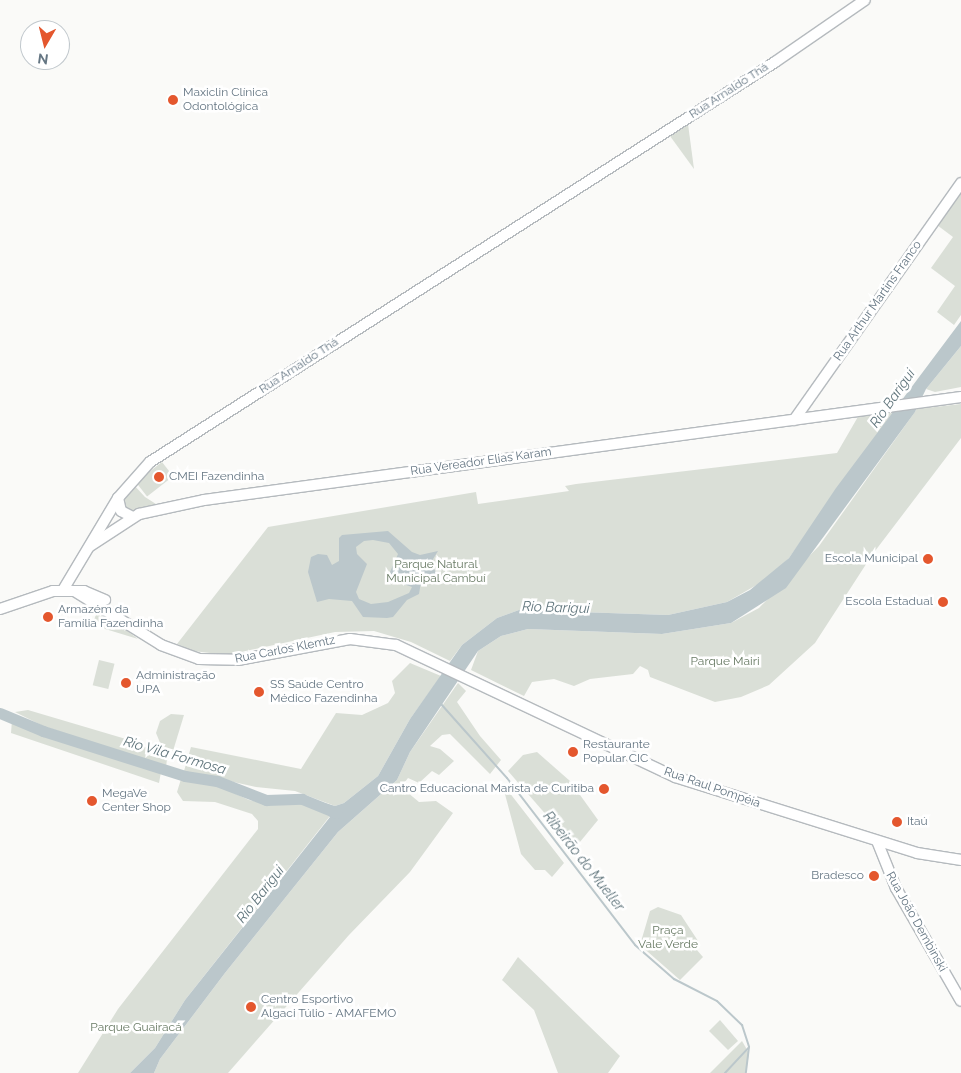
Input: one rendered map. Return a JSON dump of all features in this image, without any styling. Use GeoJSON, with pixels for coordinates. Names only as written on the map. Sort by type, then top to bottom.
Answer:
{"type":"FeatureCollection","features":[{"type":"Feature","properties":{"kind":"main road","name":"Rua Arnaldo Thá"},"geometry":{"type":"LineString","coordinates":[[63,590],[118,498],[137,473],[157,457],[563,198],[584,188],[592,180],[790,53],[865,0]]}},
{"type":"Feature","properties":{"kind":"main road","name":"Rua Arthur Martins Franco"},"geometry":{"type":"LineString","coordinates":[[794,420],[961,183]]}},
{"type":"Feature","properties":{"kind":"main road"},"geometry":{"type":"LineString","coordinates":[[811,396],[812,408],[824,416]]}},
{"type":"Feature","properties":{"kind":"main road","name":"Rua Vereador Elias Karam"},"geometry":{"type":"LineString","coordinates":[[88,548],[133,517],[154,509],[253,493],[961,397]]}},
{"type":"Feature","properties":{"kind":"main road"},"geometry":{"type":"LineString","coordinates":[[118,498],[121,511],[133,517]]}},
{"type":"Feature","properties":{"kind":"main road"},"geometry":{"type":"LineString","coordinates":[[74,573],[76,592]]}},
{"type":"Feature","properties":{"kind":"main road","name":"Rua Carlos Klemtz"},"geometry":{"type":"LineString","coordinates":[[0,609],[40,593],[63,590],[76,592],[174,652],[209,660],[238,660],[333,641],[361,639],[396,645],[476,682]]}},
{"type":"Feature","properties":{"kind":"main road","name":"Rua Raul Pompéia"},"geometry":{"type":"LineString","coordinates":[[476,682],[675,776],[877,841],[930,856],[961,860]]}},
{"type":"Feature","properties":{"kind":"main road","name":"Rua João Dembinski"},"geometry":{"type":"LineString","coordinates":[[877,841],[896,888],[961,1001]]}},
{"type":"Feature","properties":{"kind":"green space"},"geometry":{"type":"Polygon","coordinates":[[[688,124],[694,169],[670,136],[688,124]]]}},
{"type":"Feature","properties":{"kind":"green space"},"geometry":{"type":"Polygon","coordinates":[[[961,192],[961,315],[954,325],[937,312],[955,286],[931,268],[953,237],[937,225],[961,192]]]}},
{"type":"Feature","properties":{"kind":"green space"},"geometry":{"type":"Polygon","coordinates":[[[961,346],[961,387],[935,392],[926,389],[961,346]]]}},
{"type":"Feature","properties":{"kind":"green space","name":"Parque Mairi"},"geometry":{"type":"Polygon","coordinates":[[[961,404],[961,438],[872,555],[815,643],[769,685],[741,697],[715,702],[650,677],[648,670],[640,666],[633,674],[590,679],[574,686],[554,679],[532,682],[524,696],[471,670],[478,651],[501,636],[528,629],[662,634],[731,623],[759,608],[819,546],[917,409],[961,404]]]}},
{"type":"Feature","properties":{"kind":"green space","name":"Parque Natural Municipal Cambuí"},"geometry":{"type":"Polygon","coordinates":[[[895,409],[789,558],[767,579],[727,602],[668,615],[519,610],[497,618],[462,645],[450,661],[411,642],[374,631],[335,632],[227,655],[193,651],[177,644],[268,527],[476,492],[478,504],[569,491],[565,486],[576,484],[837,453],[859,415],[895,409]]]}},
{"type":"Feature","properties":{"kind":"green space"},"geometry":{"type":"Polygon","coordinates":[[[162,462],[173,476],[147,497],[136,482],[162,462]]]}},
{"type":"Feature","properties":{"kind":"green space"},"geometry":{"type":"Polygon","coordinates":[[[133,484],[145,497],[156,504],[135,513],[128,512],[121,502],[133,484]]]}},
{"type":"Feature","properties":{"kind":"green space"},"geometry":{"type":"Polygon","coordinates":[[[98,609],[138,639],[102,628],[103,623],[94,620],[98,609]]]}},
{"type":"Feature","properties":{"kind":"green space"},"geometry":{"type":"Polygon","coordinates":[[[99,660],[115,664],[108,689],[93,685],[99,660]]]}},
{"type":"Feature","properties":{"kind":"green space"},"geometry":{"type":"Polygon","coordinates":[[[410,663],[441,676],[410,719],[378,776],[344,803],[335,806],[295,791],[256,787],[184,771],[191,747],[301,769],[336,713],[362,715],[388,703],[395,693],[392,681],[410,663]]]}},
{"type":"Feature","properties":{"kind":"green space"},"geometry":{"type":"Polygon","coordinates":[[[458,683],[466,691],[457,702],[480,736],[501,760],[490,774],[450,734],[442,735],[430,746],[440,749],[454,761],[439,775],[432,771],[419,783],[408,778],[401,787],[419,802],[436,801],[453,813],[410,872],[349,935],[228,1073],[154,1073],[160,1059],[225,973],[338,832],[397,780],[410,752],[458,683]]]}},
{"type":"Feature","properties":{"kind":"green space"},"geometry":{"type":"Polygon","coordinates":[[[28,710],[136,742],[167,759],[166,767],[43,726],[15,712],[28,710]]]}},
{"type":"Feature","properties":{"kind":"green space"},"geometry":{"type":"Polygon","coordinates":[[[171,714],[184,715],[173,751],[161,745],[156,733],[160,721],[171,714]]]}},
{"type":"Feature","properties":{"kind":"green space"},"geometry":{"type":"Polygon","coordinates":[[[12,720],[67,742],[118,755],[161,772],[159,783],[11,733],[12,720]]]}},
{"type":"Feature","properties":{"kind":"green space"},"geometry":{"type":"Polygon","coordinates":[[[537,752],[570,781],[598,820],[575,848],[508,771],[523,755],[537,752]]]}},
{"type":"Feature","properties":{"kind":"green space","name":"Parque Guairacá"},"geometry":{"type":"Polygon","coordinates":[[[181,779],[214,784],[249,800],[271,805],[306,804],[330,816],[185,1000],[155,1048],[130,1073],[78,1073],[118,1009],[258,829],[258,821],[252,814],[215,802],[183,801],[177,792],[181,779]]]}},
{"type":"Feature","properties":{"kind":"green space"},"geometry":{"type":"Polygon","coordinates":[[[502,783],[564,863],[552,877],[545,870],[535,870],[521,854],[502,783]]]}},
{"type":"Feature","properties":{"kind":"green space","name":"Praça Vale Verde"},"geometry":{"type":"Polygon","coordinates":[[[658,907],[681,915],[700,944],[696,949],[703,957],[680,980],[640,945],[650,911],[658,907]]]}},
{"type":"Feature","properties":{"kind":"green space"},"geometry":{"type":"Polygon","coordinates":[[[518,957],[620,1056],[608,1073],[558,1073],[534,1010],[502,980],[518,957]]]}},
{"type":"Feature","properties":{"kind":"green space"},"geometry":{"type":"Polygon","coordinates":[[[720,1020],[738,1041],[728,1050],[709,1031],[720,1020]]]}},
{"type":"Feature","properties":{"kind":"green space"},"geometry":{"type":"Polygon","coordinates":[[[742,1041],[749,1053],[746,1073],[710,1073],[742,1041]]]}},
{"type":"Feature","properties":{"kind":"shaded area"},"geometry":{"type":"Polygon","coordinates":[[[961,321],[961,346],[926,389],[915,412],[786,588],[731,623],[662,634],[528,629],[501,636],[478,651],[410,752],[397,780],[338,832],[225,973],[160,1059],[154,1073],[130,1073],[155,1048],[185,1000],[330,817],[323,810],[321,802],[335,806],[344,803],[378,776],[410,719],[462,645],[497,618],[519,610],[668,615],[727,602],[750,590],[789,558],[836,488],[961,321]]]}},
{"type":"Feature","properties":{"kind":"shaded area"},"geometry":{"type":"Polygon","coordinates":[[[388,531],[412,552],[420,555],[438,551],[430,564],[437,573],[421,582],[419,594],[407,600],[393,617],[363,617],[352,601],[329,599],[317,602],[308,572],[311,557],[318,554],[327,555],[332,565],[339,561],[339,538],[342,535],[388,531]],[[373,540],[364,541],[356,547],[357,554],[367,564],[356,592],[359,599],[371,604],[388,602],[409,593],[412,587],[392,580],[390,572],[398,554],[389,543],[373,540]]]}},
{"type":"Feature","properties":{"kind":"waterway","name":"Ribeirão do Mueller"},"geometry":{"type":"LineString","coordinates":[[441,704],[507,778],[635,945],[674,979],[717,1001],[742,1025],[749,1047],[746,1073]]}},
{"type":"Feature","properties":{"kind":"waterway","name":"Rio Vila Formosa"},"geometry":{"type":"LineString","coordinates":[[0,713],[43,731],[185,776],[217,781],[266,800],[302,799],[336,813]]}},
{"type":"Feature","properties":{"kind":"waterway"},"geometry":{"type":"LineString","coordinates":[[725,1073],[749,1047]]}},
{"type":"Feature","properties":{"kind":"place","name":"Maxiclin Clínica Odontológica"},"geometry":{"type":"Point","coordinates":[173,100]}},
{"type":"Feature","properties":{"kind":"place","name":"CMEI Fazendinha"},"geometry":{"type":"Point","coordinates":[159,477]}},
{"type":"Feature","properties":{"kind":"place","name":"Escola Municipal"},"geometry":{"type":"Point","coordinates":[928,559]}},
{"type":"Feature","properties":{"kind":"place","name":"Escola Estadual"},"geometry":{"type":"Point","coordinates":[943,602]}},
{"type":"Feature","properties":{"kind":"place","name":"Armazém da Família Fazendinha"},"geometry":{"type":"Point","coordinates":[48,617]}},
{"type":"Feature","properties":{"kind":"place","name":"Administração UPA"},"geometry":{"type":"Point","coordinates":[126,683]}},
{"type":"Feature","properties":{"kind":"place","name":"SS Saúde Centro Médico Fazendinha"},"geometry":{"type":"Point","coordinates":[259,692]}},
{"type":"Feature","properties":{"kind":"place","name":"Restaurante Popular CIC"},"geometry":{"type":"Point","coordinates":[573,752]}},
{"type":"Feature","properties":{"kind":"place","name":"Cantro Educacional Marista de Curitiba"},"geometry":{"type":"Point","coordinates":[604,789]}},
{"type":"Feature","properties":{"kind":"place","name":"MegaVe Center Shop"},"geometry":{"type":"Point","coordinates":[92,801]}},
{"type":"Feature","properties":{"kind":"place","name":"Itaú"},"geometry":{"type":"Point","coordinates":[897,822]}},
{"type":"Feature","properties":{"kind":"place","name":"Bradesco"},"geometry":{"type":"Point","coordinates":[874,876]}},
{"type":"Feature","properties":{"kind":"place","name":"Centro Esportivo Algaci Túlio - AMAFEMO"},"geometry":{"type":"Point","coordinates":[251,1007]}},
{"type":"Feature","properties":{"kind":"water label","name":"Rio Barigui"},"geometry":{"type":"Point","coordinates":[892,398]}},
{"type":"Feature","properties":{"kind":"water label","name":"Rio Barigui"},"geometry":{"type":"Point","coordinates":[556,607]}},
{"type":"Feature","properties":{"kind":"water label","name":"Rio Barigui"},"geometry":{"type":"Point","coordinates":[260,894]}}]}
